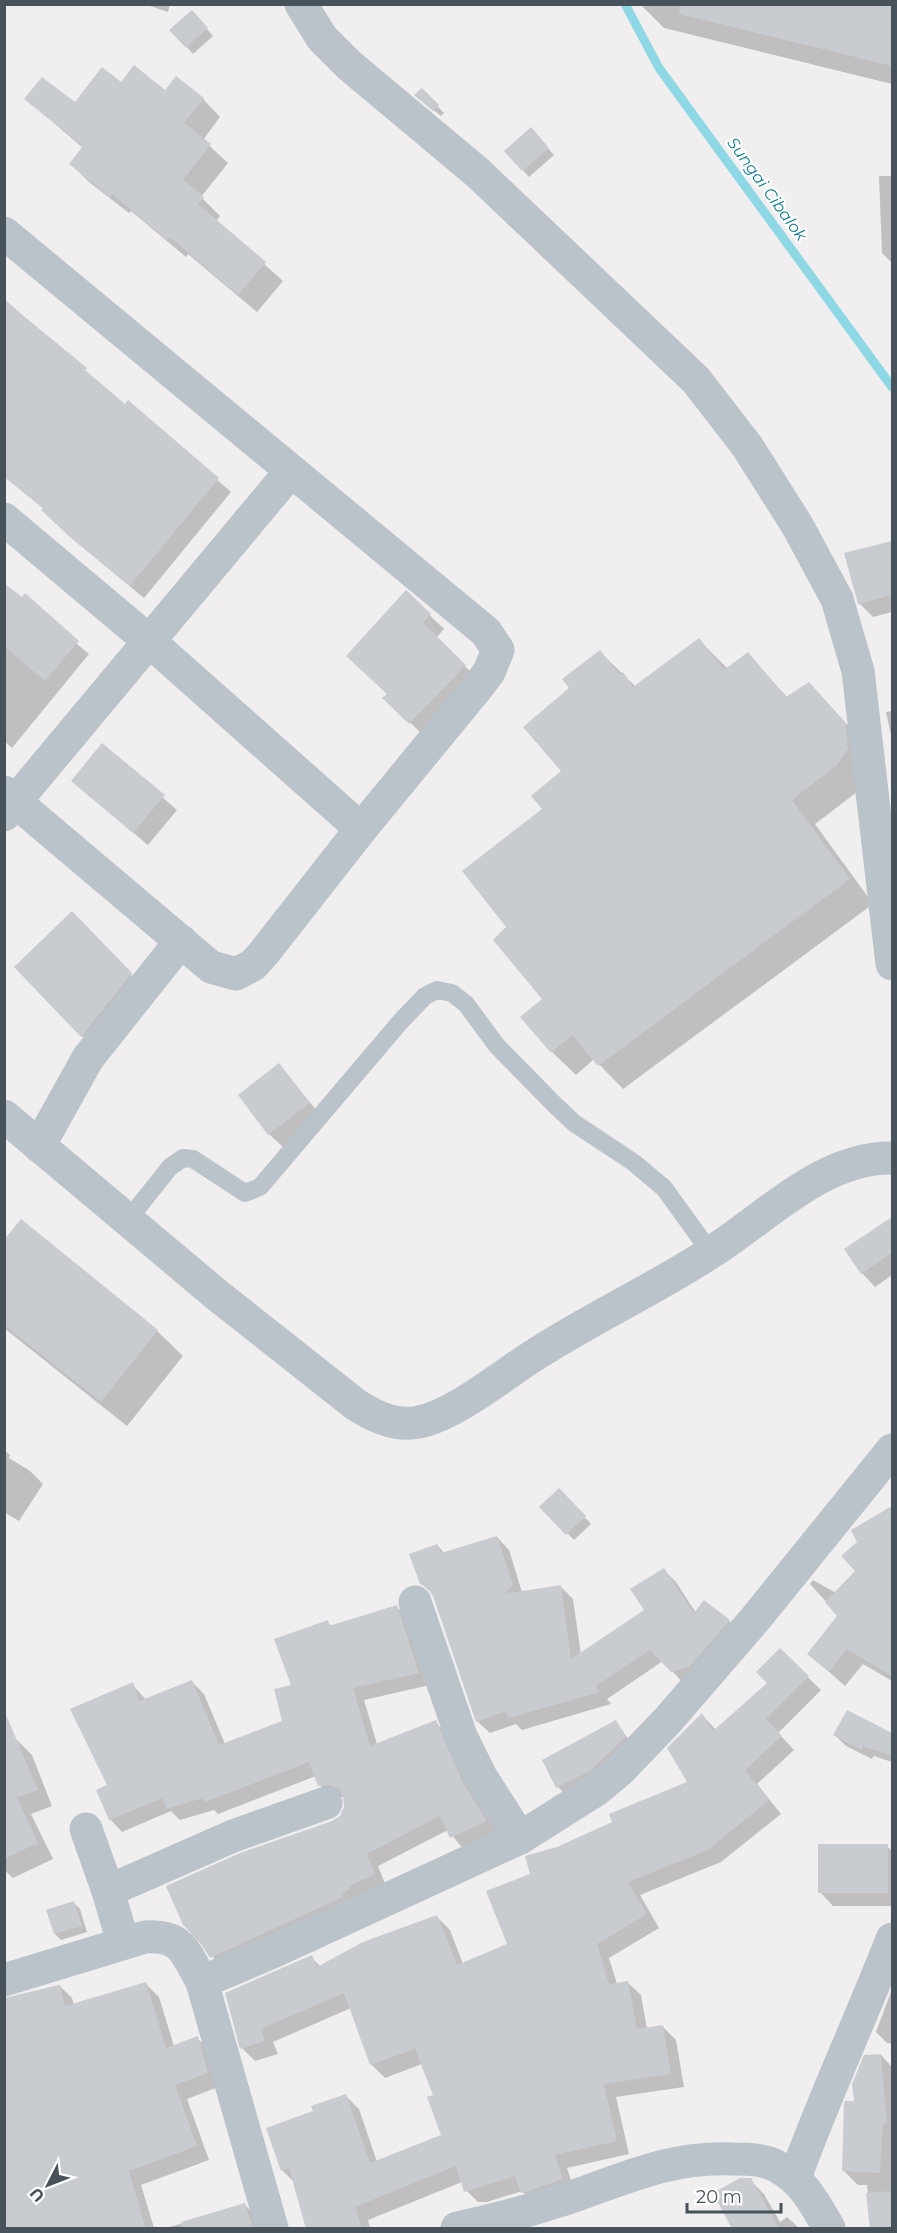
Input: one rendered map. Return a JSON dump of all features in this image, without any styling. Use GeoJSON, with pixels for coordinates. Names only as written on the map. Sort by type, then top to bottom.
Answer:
{"type":"FeatureCollection","features":[{"type":"Feature","properties":{"kind":"street"},"geometry":{"type":"LineString","coordinates":[[301,4],[322,38],[349,65],[478,173],[688,372],[747,446],[797,525],[837,599],[858,671],[892,964]]}},
{"type":"Feature","properties":{"kind":"street"},"geometry":{"type":"LineString","coordinates":[[4,233],[486,632],[498,650],[489,672],[476,689],[253,965],[236,974],[211,967],[8,803],[291,471]]}},
{"type":"Feature","properties":{"kind":"street"},"geometry":{"type":"LineString","coordinates":[[4,519],[148,640],[361,829]]}},
{"type":"Feature","properties":{"kind":"street"},"geometry":{"type":"LineString","coordinates":[[39,1146],[88,1059],[181,941]]}},
{"type":"Feature","properties":{"kind":"street"},"geometry":{"type":"LineString","coordinates":[[4,1116],[216,1295],[355,1404],[366,1412],[400,1423],[418,1423],[450,1409],[570,1332],[623,1305],[711,1253],[776,1207],[834,1171],[864,1159],[892,1158]]}},
{"type":"Feature","properties":{"kind":"street"},"geometry":{"type":"LineString","coordinates":[[202,1982],[278,1950],[519,1838],[596,1790],[620,1770],[668,1720],[756,1618],[892,1450]]}},
{"type":"Feature","properties":{"kind":"street"},"geometry":{"type":"LineString","coordinates":[[414,1602],[461,1736],[480,1775],[519,1838]]}},
{"type":"Feature","properties":{"kind":"street"},"geometry":{"type":"LineString","coordinates":[[108,1891],[233,1836],[326,1803]]}},
{"type":"Feature","properties":{"kind":"street"},"geometry":{"type":"LineString","coordinates":[[86,1829],[123,1942]]}},
{"type":"Feature","properties":{"kind":"street"},"geometry":{"type":"LineString","coordinates":[[4,1980],[145,1936],[169,1937],[185,1953],[202,1982],[272,2229]]}},
{"type":"Feature","properties":{"kind":"street"},"geometry":{"type":"LineString","coordinates":[[795,2178],[817,2117],[840,2070],[892,1939]]}},
{"type":"Feature","properties":{"kind":"street"},"geometry":{"type":"LineString","coordinates":[[457,2229],[559,2200],[677,2161],[706,2157],[763,2161],[775,2165],[795,2178],[829,2229]]}},
{"type":"Feature","properties":{"kind":"lane"},"geometry":{"type":"LineString","coordinates":[[127,1221],[170,1167],[183,1158],[193,1159],[245,1192],[260,1187],[401,1021],[425,996],[437,990],[452,993],[466,1004],[497,1046],[574,1123],[633,1162],[664,1188],[711,1253]]}},
{"type":"Feature","properties":{"kind":"building"},"geometry":{"type":"Polygon","coordinates":[[[680,4],[892,4],[892,66],[679,14],[680,4]]]}},
{"type":"Feature","properties":{"kind":"building"},"geometry":{"type":"Polygon","coordinates":[[[192,10],[208,28],[186,48],[169,30],[192,10]]]}},
{"type":"Feature","properties":{"kind":"building"},"geometry":{"type":"Polygon","coordinates":[[[134,65],[165,90],[176,76],[204,98],[184,123],[211,144],[183,180],[204,197],[198,204],[266,262],[238,295],[170,237],[167,240],[112,194],[110,197],[69,164],[83,146],[24,99],[42,77],[75,102],[102,67],[121,82],[134,65]]]}},
{"type":"Feature","properties":{"kind":"building"},"geometry":{"type":"Polygon","coordinates":[[[422,88],[439,105],[433,111],[414,95],[422,88]]]}},
{"type":"Feature","properties":{"kind":"building"},"geometry":{"type":"Polygon","coordinates":[[[531,127],[549,148],[522,171],[504,151],[531,127]]]}},
{"type":"Feature","properties":{"kind":"building"},"geometry":{"type":"Polygon","coordinates":[[[4,300],[87,368],[85,370],[125,404],[128,400],[219,478],[130,586],[71,538],[41,510],[43,508],[4,477],[4,300]]]}},
{"type":"Feature","properties":{"kind":"building"},"geometry":{"type":"Polygon","coordinates":[[[892,541],[892,595],[858,604],[844,553],[892,541]]]}},
{"type":"Feature","properties":{"kind":"building"},"geometry":{"type":"Polygon","coordinates":[[[4,583],[22,597],[25,593],[79,641],[45,681],[4,646],[4,583]]]}},
{"type":"Feature","properties":{"kind":"building"},"geometry":{"type":"Polygon","coordinates":[[[406,590],[431,614],[423,623],[466,665],[409,724],[382,698],[387,694],[346,656],[406,590]]]}},
{"type":"Feature","properties":{"kind":"building"},"geometry":{"type":"Polygon","coordinates":[[[699,638],[724,670],[748,652],[786,697],[809,682],[845,722],[848,749],[837,765],[792,800],[850,879],[598,1066],[572,1035],[551,1053],[520,1017],[542,999],[493,940],[506,927],[462,871],[542,809],[531,796],[561,771],[523,727],[569,688],[562,679],[600,650],[620,675],[623,672],[633,687],[699,638]]]}},
{"type":"Feature","properties":{"kind":"building"},"geometry":{"type":"Polygon","coordinates":[[[102,743],[165,795],[133,833],[71,781],[102,743]]]}},
{"type":"Feature","properties":{"kind":"building"},"geometry":{"type":"Polygon","coordinates":[[[72,911],[132,973],[81,1037],[14,967],[72,911]]]}},
{"type":"Feature","properties":{"kind":"building"},"geometry":{"type":"Polygon","coordinates":[[[279,1063],[310,1103],[268,1135],[238,1095],[279,1063]]]}},
{"type":"Feature","properties":{"kind":"building"},"geometry":{"type":"Polygon","coordinates":[[[892,1217],[892,1253],[861,1274],[844,1249],[892,1217]]]}},
{"type":"Feature","properties":{"kind":"building"},"geometry":{"type":"Polygon","coordinates":[[[21,1219],[158,1330],[101,1402],[4,1325],[4,1240],[21,1219]]]}},
{"type":"Feature","properties":{"kind":"building"},"geometry":{"type":"Polygon","coordinates":[[[559,1488],[586,1516],[566,1535],[539,1507],[559,1488]]]}},
{"type":"Feature","properties":{"kind":"building"},"geometry":{"type":"Polygon","coordinates":[[[892,1506],[892,1676],[847,1649],[829,1672],[807,1654],[837,1616],[825,1602],[855,1571],[841,1556],[857,1542],[851,1530],[892,1506]]]}},
{"type":"Feature","properties":{"kind":"building"},"geometry":{"type":"Polygon","coordinates":[[[497,1536],[513,1585],[504,1594],[561,1585],[571,1659],[644,1610],[630,1589],[664,1568],[694,1613],[704,1600],[730,1620],[689,1667],[671,1672],[650,1650],[596,1686],[600,1692],[508,1718],[506,1711],[476,1722],[433,1596],[428,1588],[420,1584],[409,1554],[437,1544],[441,1553],[497,1536]]]}},
{"type":"Feature","properties":{"kind":"building"},"geometry":{"type":"Polygon","coordinates":[[[397,1605],[419,1673],[353,1688],[370,1746],[436,1720],[463,1783],[487,1821],[450,1838],[440,1816],[367,1854],[375,1874],[349,1886],[350,1890],[341,1894],[343,1897],[210,1958],[196,1936],[183,1925],[166,1886],[240,1853],[332,1821],[340,1816],[344,1807],[343,1796],[339,1789],[330,1785],[318,1786],[309,1762],[205,1802],[203,1798],[166,1809],[163,1798],[109,1820],[96,1790],[107,1785],[70,1709],[133,1682],[139,1701],[192,1680],[219,1745],[282,1721],[274,1689],[291,1685],[274,1639],[328,1620],[329,1626],[397,1605]]]}},
{"type":"Feature","properties":{"kind":"building"},"geometry":{"type":"Polygon","coordinates":[[[780,1648],[809,1676],[766,1719],[782,1736],[745,1770],[769,1800],[708,1850],[628,1882],[647,1914],[597,1944],[609,1984],[628,1981],[637,2029],[663,2025],[671,2074],[604,2084],[617,2141],[555,2155],[563,2179],[525,2192],[521,2193],[515,2176],[464,2192],[456,2166],[355,2207],[362,2229],[306,2229],[289,2168],[281,2171],[266,2128],[313,2111],[311,2106],[346,2094],[370,2163],[441,2135],[427,2097],[433,2095],[415,2049],[370,2065],[344,1993],[261,2029],[265,2041],[240,2049],[225,1993],[312,1955],[317,1967],[363,1942],[437,1915],[457,1965],[507,1944],[486,1891],[530,1874],[525,1856],[557,1847],[612,1822],[609,1814],[687,1782],[667,1748],[702,1713],[713,1731],[767,1683],[756,1672],[780,1648]]]}},
{"type":"Feature","properties":{"kind":"building"},"geometry":{"type":"Polygon","coordinates":[[[4,1710],[38,1790],[17,1798],[38,1843],[4,1859],[4,1710]]]}},
{"type":"Feature","properties":{"kind":"building"},"geometry":{"type":"Polygon","coordinates":[[[847,1710],[892,1733],[892,1756],[863,1746],[861,1750],[833,1735],[847,1710]]]}},
{"type":"Feature","properties":{"kind":"building"},"geometry":{"type":"Polygon","coordinates":[[[616,1720],[626,1737],[591,1770],[556,1788],[542,1760],[616,1720]]]}},
{"type":"Feature","properties":{"kind":"building"},"geometry":{"type":"Polygon","coordinates":[[[818,1844],[888,1844],[888,1893],[818,1893],[818,1844]]]}},
{"type":"Feature","properties":{"kind":"building"},"geometry":{"type":"Polygon","coordinates":[[[74,1901],[82,1926],[54,1934],[46,1910],[74,1901]]]}},
{"type":"Feature","properties":{"kind":"building"},"geometry":{"type":"Polygon","coordinates":[[[146,1982],[166,2048],[198,2036],[208,2073],[175,2085],[197,2146],[129,2171],[146,2229],[4,2229],[4,1998],[60,1985],[65,2006],[146,1982]]]}},
{"type":"Feature","properties":{"kind":"building"},"geometry":{"type":"Polygon","coordinates":[[[881,2054],[887,2123],[883,2123],[880,2173],[842,2171],[845,2101],[854,2101],[852,2084],[864,2055],[881,2054]]]}},
{"type":"Feature","properties":{"kind":"building"},"geometry":{"type":"Polygon","coordinates":[[[740,2178],[751,2178],[779,2229],[732,2229],[713,2193],[740,2178]]]}},
{"type":"Feature","properties":{"kind":"building"},"geometry":{"type":"Polygon","coordinates":[[[892,2191],[892,2229],[870,2229],[866,2193],[892,2191]]]}},
{"type":"Feature","properties":{"kind":"building"},"geometry":{"type":"Polygon","coordinates":[[[245,2203],[253,2229],[182,2229],[181,2222],[245,2203]]]}},
{"type":"Feature","properties":{"kind":"waterway","name":"Sungai Cibalok"},"geometry":{"type":"LineString","coordinates":[[625,4],[659,68],[892,387]]}}]}
